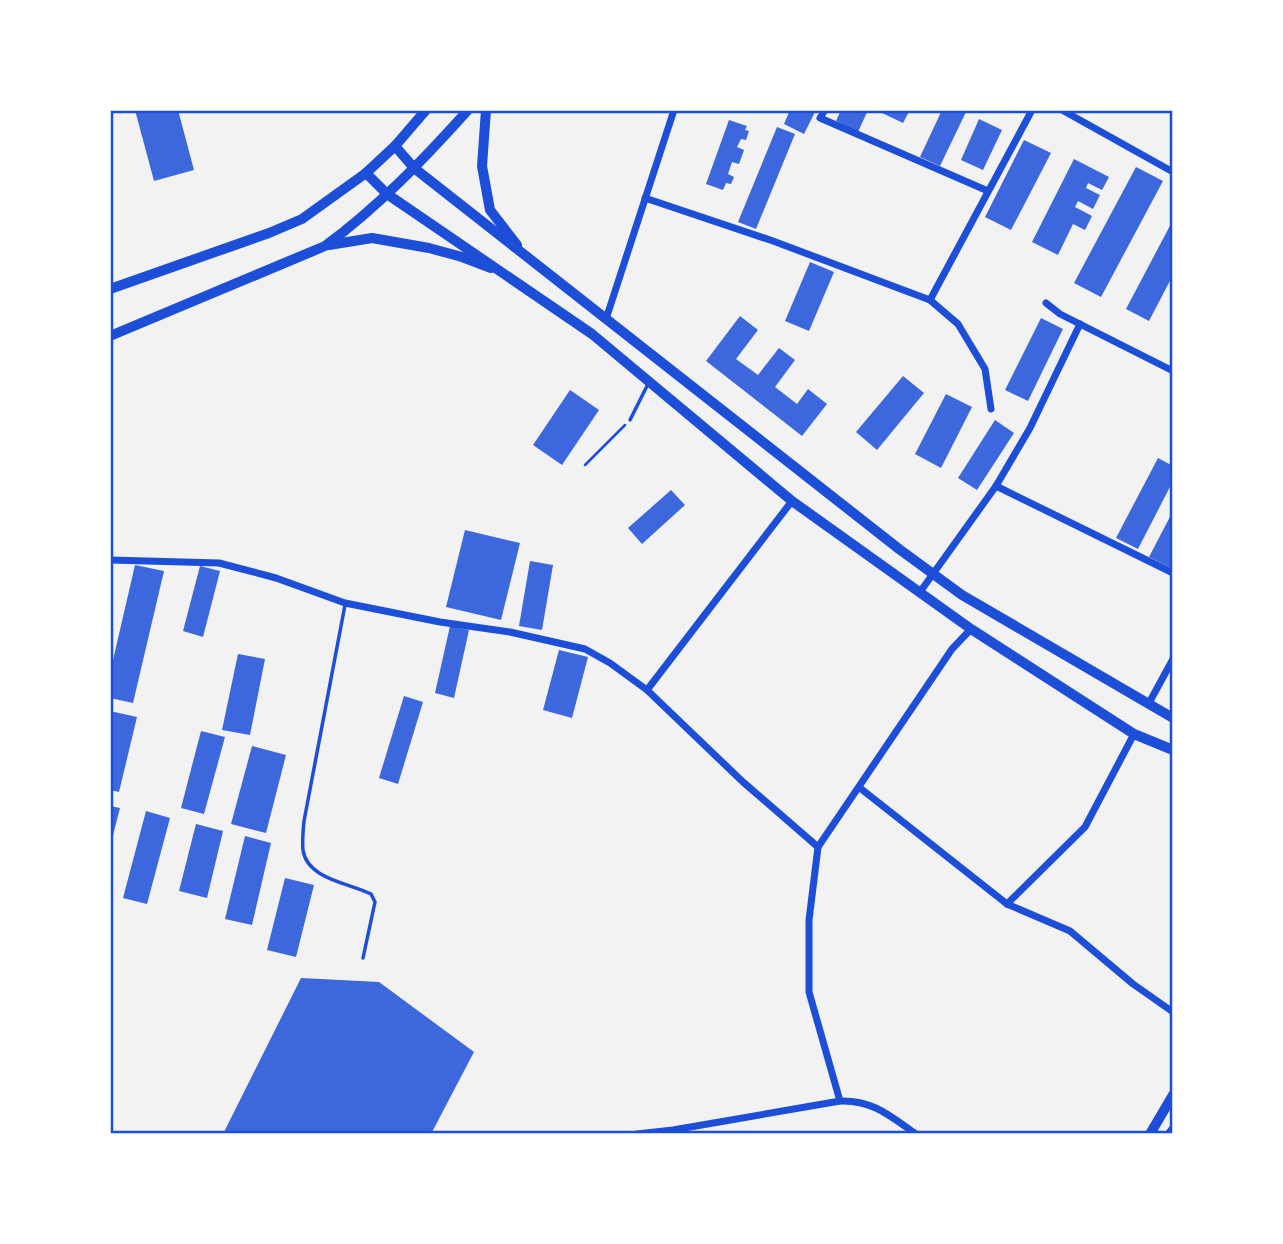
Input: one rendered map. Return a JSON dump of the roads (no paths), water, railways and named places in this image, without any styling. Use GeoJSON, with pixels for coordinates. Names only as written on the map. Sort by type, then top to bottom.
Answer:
{"type":"FeatureCollection","features":[{"type":"Feature","properties":{"kind":"main road"},"geometry":{"type":"LineString","coordinates":[[110,289],[302,219],[366,173],[395,146],[426,110]]}},
{"type":"Feature","properties":{"kind":"main road"},"geometry":{"type":"LineString","coordinates":[[325,246],[356,223],[387,194],[468,110]]}},
{"type":"Feature","properties":{"kind":"main road"},"geometry":{"type":"LineString","coordinates":[[486,110],[482,166],[490,210],[528,259]]}},
{"type":"Feature","properties":{"kind":"main road"},"geometry":{"type":"LineString","coordinates":[[395,146],[414,168],[528,259],[933,574],[962,595],[1173,719]]}},
{"type":"Feature","properties":{"kind":"main road"},"geometry":{"type":"LineString","coordinates":[[366,173],[387,194],[592,334],[792,501],[971,629],[1134,734],[1173,751]]}},
{"type":"Feature","properties":{"kind":"main road"},"geometry":{"type":"LineString","coordinates":[[110,336],[325,246],[372,238],[462,257],[508,275]]}},
{"type":"Feature","properties":{"kind":"main road"},"geometry":{"type":"LineString","coordinates":[[1150,1134],[1173,1095]]}},
{"type":"Feature","properties":{"kind":"street"},"geometry":{"type":"LineString","coordinates":[[607,319],[674,110]]}},
{"type":"Feature","properties":{"kind":"street"},"geometry":{"type":"LineString","coordinates":[[825,110],[820,118],[988,191]]}},
{"type":"Feature","properties":{"kind":"street"},"geometry":{"type":"LineString","coordinates":[[930,300],[1032,110]]}},
{"type":"Feature","properties":{"kind":"street"},"geometry":{"type":"LineString","coordinates":[[1062,110],[1173,172]]}},
{"type":"Feature","properties":{"kind":"street"},"geometry":{"type":"LineString","coordinates":[[645,198],[773,240],[930,300],[958,324],[985,369],[991,409]]}},
{"type":"Feature","properties":{"kind":"street"},"geometry":{"type":"LineString","coordinates":[[1046,303],[1080,324],[1173,372]]}},
{"type":"Feature","properties":{"kind":"street"},"geometry":{"type":"LineString","coordinates":[[920,592],[996,486],[1030,428],[1080,324]]}},
{"type":"Feature","properties":{"kind":"street"},"geometry":{"type":"LineString","coordinates":[[996,486],[1173,573]]}},
{"type":"Feature","properties":{"kind":"street"},"geometry":{"type":"LineString","coordinates":[[647,690],[792,501]]}},
{"type":"Feature","properties":{"kind":"street"},"geometry":{"type":"LineString","coordinates":[[110,560],[219,563],[276,578],[345,603],[440,622],[510,632],[585,649],[610,663],[647,690],[743,782],[818,847]]}},
{"type":"Feature","properties":{"kind":"street"},"geometry":{"type":"LineString","coordinates":[[840,1101],[809,992],[809,920],[818,847],[952,649],[971,629]]}},
{"type":"Feature","properties":{"kind":"street"},"geometry":{"type":"LineString","coordinates":[[1149,703],[1173,659]]}},
{"type":"Feature","properties":{"kind":"street"},"geometry":{"type":"LineString","coordinates":[[1007,904],[1085,827],[1134,734]]}},
{"type":"Feature","properties":{"kind":"street"},"geometry":{"type":"LineString","coordinates":[[860,788],[1007,904],[1070,931],[1133,984],[1173,1012]]}},
{"type":"Feature","properties":{"kind":"street"},"geometry":{"type":"LineString","coordinates":[[637,1134],[859,1100],[875,1106],[916,1134]]}},
{"type":"Feature","properties":{"kind":"lane"},"geometry":{"type":"LineString","coordinates":[[630,420],[649,382]]}},
{"type":"Feature","properties":{"kind":"lane"},"geometry":{"type":"LineString","coordinates":[[345,603],[304,821],[303,852],[312,868],[331,879],[371,894],[375,902],[363,958]]}}]}
